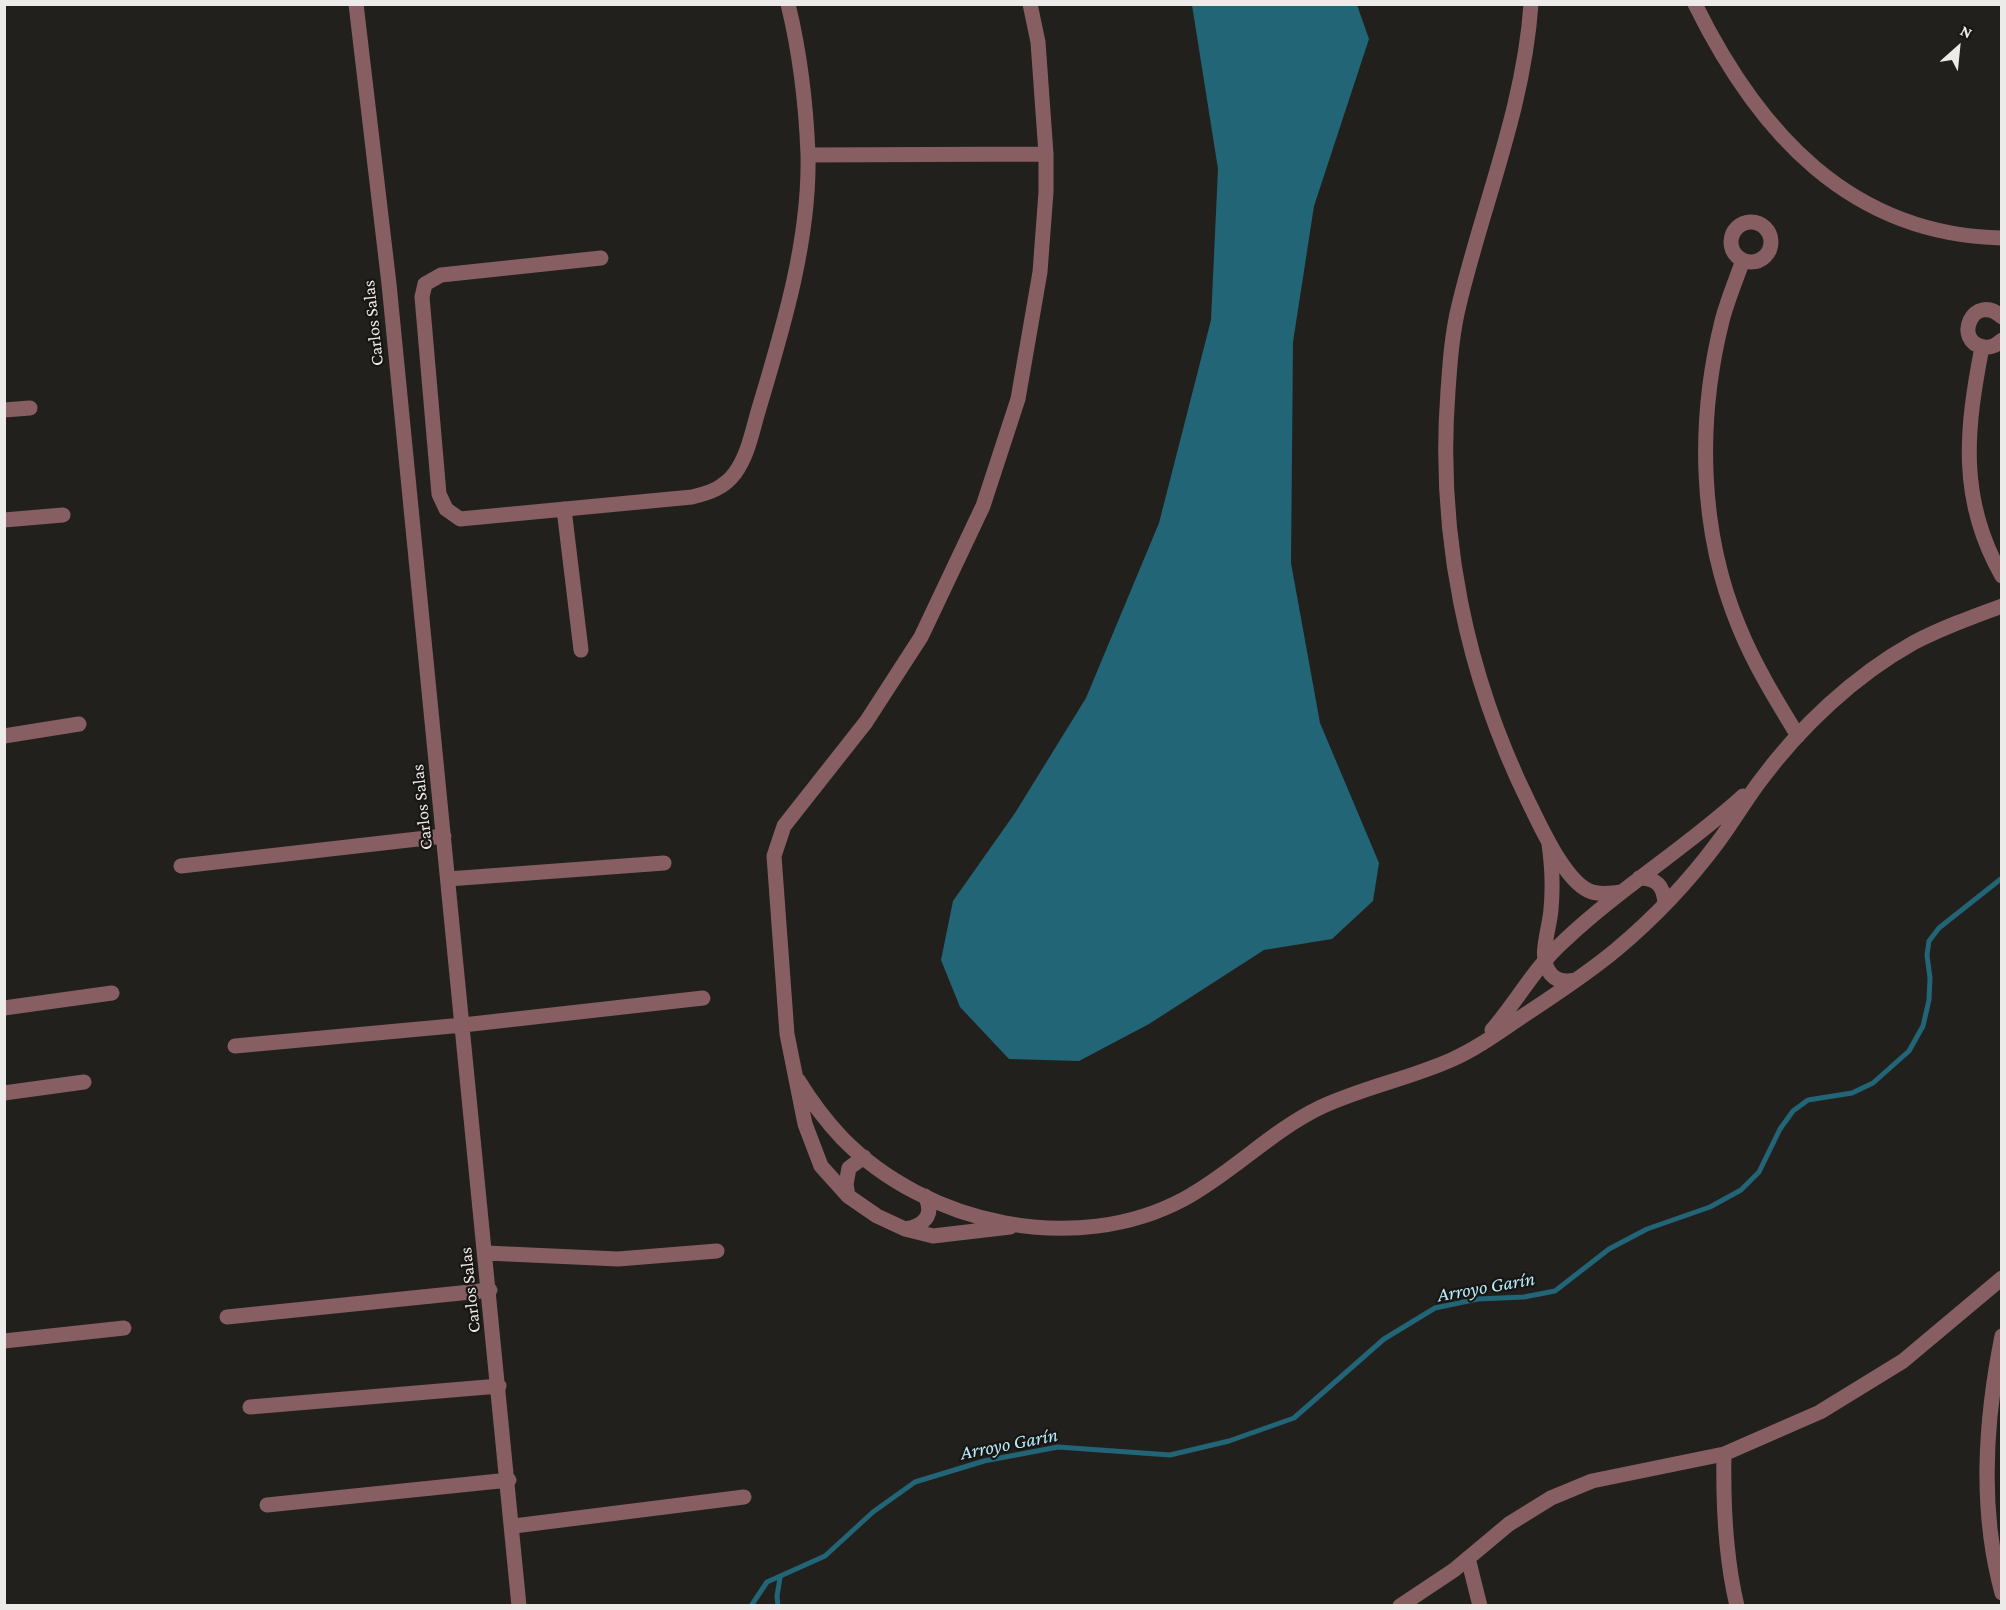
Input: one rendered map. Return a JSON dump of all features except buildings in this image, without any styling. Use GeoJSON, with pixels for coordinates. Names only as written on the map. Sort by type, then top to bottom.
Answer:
{"type":"FeatureCollection","features":[{"type":"Feature","properties":{"kind":"street","name":"Carlos Salas"},"geometry":{"type":"LineString","coordinates":[[356,4],[388,284],[514,1526],[519,1605]]}},
{"type":"Feature","properties":{"kind":"street"},"geometry":{"type":"LineString","coordinates":[[602,258],[441,275],[424,284],[422,297],[439,494],[446,508],[460,519],[692,497],[725,485],[736,472],[745,455],[791,300],[800,249],[808,155],[802,84],[788,4]]}},
{"type":"Feature","properties":{"kind":"street"},"geometry":{"type":"LineString","coordinates":[[1030,4],[1038,42],[1046,154],[1040,272],[1029,347],[1018,399],[983,506],[921,637],[866,722],[795,810],[777,843],[774,871],[787,1034],[805,1124],[821,1166],[848,1196],[877,1215],[905,1229],[933,1236],[1016,1226],[1103,1225],[1155,1212],[1209,1183],[1254,1148],[1302,1117],[1345,1097],[1453,1059],[1481,1044],[1576,980],[1618,948],[1665,904],[1717,843],[1760,780],[1798,735],[1839,696],[1912,644],[1955,623],[2001,606]]}},
{"type":"Feature","properties":{"kind":"street"},"geometry":{"type":"LineString","coordinates":[[1531,4],[1528,44],[1521,82],[1458,308],[1450,363],[1445,474],[1450,544],[1467,635],[1488,709],[1548,841],[1583,888],[1603,894],[1621,892]]}},
{"type":"Feature","properties":{"kind":"street"},"geometry":{"type":"LineString","coordinates":[[1695,4],[1716,48],[1771,123],[1803,158],[1846,194],[1881,213],[1917,226],[1972,238],[2001,238]]}},
{"type":"Feature","properties":{"kind":"street"},"geometry":{"type":"LineString","coordinates":[[808,155],[1046,154]]}},
{"type":"Feature","properties":{"kind":"street"},"geometry":{"type":"LineString","coordinates":[[1743,260],[1723,320],[1710,380],[1705,443],[1708,505],[1720,567],[1738,626],[1765,682],[1798,735]]}},
{"type":"Feature","properties":{"kind":"street"},"geometry":{"type":"LineString","coordinates":[[2001,317],[1989,310],[1972,316],[1968,328],[1969,334],[1982,347],[1994,346],[2001,340]]}},
{"type":"Feature","properties":{"kind":"street"},"geometry":{"type":"LineString","coordinates":[[1982,347],[1971,400],[1967,444],[1970,488],[1978,521],[2001,576]]}},
{"type":"Feature","properties":{"kind":"street"},"geometry":{"type":"LineString","coordinates":[[4,410],[30,408]]}},
{"type":"Feature","properties":{"kind":"street"},"geometry":{"type":"LineString","coordinates":[[564,509],[581,650]]}},
{"type":"Feature","properties":{"kind":"street"},"geometry":{"type":"LineString","coordinates":[[4,520],[63,515]]}},
{"type":"Feature","properties":{"kind":"street"},"geometry":{"type":"LineString","coordinates":[[4,736],[78,724]]}},
{"type":"Feature","properties":{"kind":"street"},"geometry":{"type":"LineString","coordinates":[[1481,1044],[1546,960],[1582,923],[1707,827],[1760,780]]}},
{"type":"Feature","properties":{"kind":"street"},"geometry":{"type":"LineString","coordinates":[[181,866],[444,836]]}},
{"type":"Feature","properties":{"kind":"street"},"geometry":{"type":"LineString","coordinates":[[1548,841],[1551,909],[1546,960],[1548,970],[1563,982],[1576,980]]}},
{"type":"Feature","properties":{"kind":"street"},"geometry":{"type":"LineString","coordinates":[[448,879],[664,863]]}},
{"type":"Feature","properties":{"kind":"street"},"geometry":{"type":"LineString","coordinates":[[1639,878],[1658,882],[1665,893],[1665,904]]}},
{"type":"Feature","properties":{"kind":"street"},"geometry":{"type":"LineString","coordinates":[[4,1008],[112,993]]}},
{"type":"Feature","properties":{"kind":"street"},"geometry":{"type":"LineString","coordinates":[[235,1046],[463,1025],[703,998]]}},
{"type":"Feature","properties":{"kind":"street"},"geometry":{"type":"LineString","coordinates":[[798,1080],[818,1111],[864,1157],[925,1196],[1016,1226]]}},
{"type":"Feature","properties":{"kind":"street"},"geometry":{"type":"LineString","coordinates":[[4,1093],[84,1082]]}},
{"type":"Feature","properties":{"kind":"street"},"geometry":{"type":"LineString","coordinates":[[848,1196],[846,1184],[849,1168],[864,1157]]}},
{"type":"Feature","properties":{"kind":"street"},"geometry":{"type":"LineString","coordinates":[[905,1229],[921,1225],[927,1219],[930,1211],[925,1196]]}},
{"type":"Feature","properties":{"kind":"street"},"geometry":{"type":"LineString","coordinates":[[486,1253],[618,1259],[717,1251]]}},
{"type":"Feature","properties":{"kind":"street"},"geometry":{"type":"LineString","coordinates":[[1400,1605],[1468,1558],[1533,1508],[1575,1487],[1592,1481],[1724,1454],[1820,1412],[1867,1385],[1932,1338],[2001,1278]]}},
{"type":"Feature","properties":{"kind":"street"},"geometry":{"type":"LineString","coordinates":[[227,1317],[490,1290]]}},
{"type":"Feature","properties":{"kind":"street"},"geometry":{"type":"LineString","coordinates":[[4,1341],[124,1328]]}},
{"type":"Feature","properties":{"kind":"street"},"geometry":{"type":"LineString","coordinates":[[2001,1336],[1991,1388],[1986,1462],[1991,1534],[2001,1593]]}},
{"type":"Feature","properties":{"kind":"street"},"geometry":{"type":"LineString","coordinates":[[250,1407],[499,1386]]}},
{"type":"Feature","properties":{"kind":"street"},"geometry":{"type":"LineString","coordinates":[[1724,1454],[1727,1548],[1737,1605]]}},
{"type":"Feature","properties":{"kind":"street"},"geometry":{"type":"LineString","coordinates":[[267,1505],[509,1480]]}},
{"type":"Feature","properties":{"kind":"street"},"geometry":{"type":"LineString","coordinates":[[514,1526],[744,1497]]}},
{"type":"Feature","properties":{"kind":"street"},"geometry":{"type":"LineString","coordinates":[[1468,1558],[1480,1605]]}},
{"type":"Feature","properties":{"kind":"water"},"geometry":{"type":"Polygon","coordinates":[[[1192,5],[1357,5],[1369,39],[1314,206],[1293,342],[1291,563],[1320,723],[1379,863],[1373,901],[1332,939],[1264,950],[1149,1024],[1079,1061],[1009,1059],[960,1007],[941,960],[953,901],[1015,813],[1086,698],[1159,523],[1211,320],[1218,169],[1192,5]]]}},
{"type":"Feature","properties":{"kind":"waterway","name":"Arroyo Garín"},"geometry":{"type":"LineString","coordinates":[[751,1606],[767,1582],[825,1556],[873,1512],[915,1482],[984,1461],[1058,1447],[1170,1455],[1229,1441],[1294,1418],[1384,1339],[1435,1308],[1478,1299],[1524,1297],[1555,1291],[1609,1249],[1647,1229],[1710,1207],[1741,1190],[1759,1172],[1780,1129],[1793,1111],[1808,1100],[1852,1093],[1873,1083],[1909,1051],[1923,1026],[1929,1000],[1930,978],[1927,955],[1929,941],[1939,928],[2002,878]]}},
{"type":"Feature","properties":{"kind":"waterway"},"geometry":{"type":"LineString","coordinates":[[778,1606],[780,1578]]}}]}
